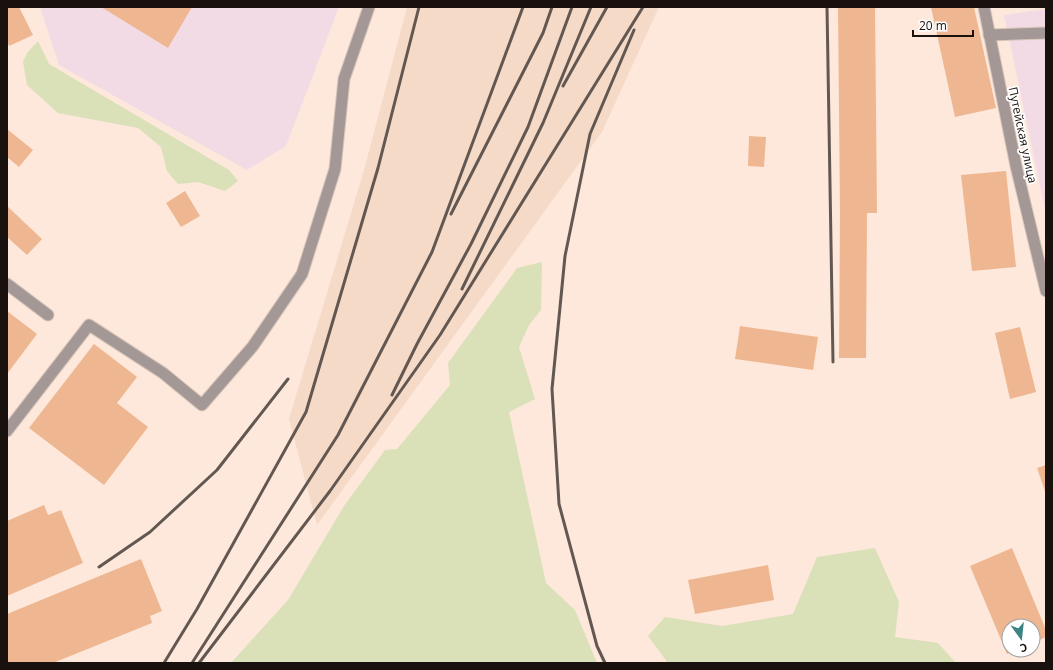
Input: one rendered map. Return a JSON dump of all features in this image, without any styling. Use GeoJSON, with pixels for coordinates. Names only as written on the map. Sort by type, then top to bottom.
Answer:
{"type":"FeatureCollection","features":[{"type":"Feature","properties":{"kind":"street"},"geometry":{"type":"LineString","coordinates":[[7,431],[89,325],[163,373],[202,405],[253,346],[302,274],[335,169],[344,79],[369,7]]}},
{"type":"Feature","properties":{"kind":"street","name":"Путейская улица"},"geometry":{"type":"LineString","coordinates":[[984,7],[1016,166],[1046,291]]}},
{"type":"Feature","properties":{"kind":"street"},"geometry":{"type":"LineString","coordinates":[[989,35],[1046,33]]}},
{"type":"Feature","properties":{"kind":"street"},"geometry":{"type":"LineString","coordinates":[[7,284],[48,315]]}},
{"type":"Feature","properties":{"kind":"shaded area"},"geometry":{"type":"Polygon","coordinates":[[[40,7],[339,7],[286,146],[247,170],[59,65],[40,7]]]}},
{"type":"Feature","properties":{"kind":"shaded area"},"geometry":{"type":"Polygon","coordinates":[[[407,7],[659,7],[602,132],[317,525],[289,419],[364,170],[407,7]]]}},
{"type":"Feature","properties":{"kind":"shaded area"},"geometry":{"type":"Polygon","coordinates":[[[1046,9],[1046,214],[1004,15],[1046,9]]]}},
{"type":"Feature","properties":{"kind":"green space"},"geometry":{"type":"Polygon","coordinates":[[[38,41],[49,64],[229,170],[238,181],[225,191],[198,182],[178,184],[167,171],[161,147],[138,128],[58,113],[27,85],[23,62],[27,53],[38,41]]]}},
{"type":"Feature","properties":{"kind":"green space"},"geometry":{"type":"Polygon","coordinates":[[[542,262],[541,310],[529,325],[519,347],[535,399],[509,412],[546,583],[575,610],[597,663],[231,663],[288,600],[344,506],[385,450],[397,449],[450,385],[448,363],[517,268],[542,262]]]}},
{"type":"Feature","properties":{"kind":"green space"},"geometry":{"type":"Polygon","coordinates":[[[875,548],[899,602],[895,637],[938,643],[956,663],[668,663],[648,636],[665,617],[722,626],[793,614],[817,557],[875,548]]]}},
{"type":"Feature","properties":{"kind":"building"},"geometry":{"type":"Polygon","coordinates":[[[7,7],[19,7],[33,35],[9,46],[7,41],[7,7]]]}},
{"type":"Feature","properties":{"kind":"building"},"geometry":{"type":"Polygon","coordinates":[[[101,7],[192,7],[168,48],[101,7]]]}},
{"type":"Feature","properties":{"kind":"building"},"geometry":{"type":"Polygon","coordinates":[[[838,7],[875,7],[877,213],[867,213],[866,358],[839,358],[840,214],[838,7]]]}},
{"type":"Feature","properties":{"kind":"building"},"geometry":{"type":"Polygon","coordinates":[[[931,7],[974,7],[996,108],[955,117],[931,7]]]}},
{"type":"Feature","properties":{"kind":"building"},"geometry":{"type":"Polygon","coordinates":[[[7,129],[33,150],[19,167],[7,157],[7,129]]]}},
{"type":"Feature","properties":{"kind":"building"},"geometry":{"type":"Polygon","coordinates":[[[749,136],[766,137],[764,167],[748,166],[749,136]]]}},
{"type":"Feature","properties":{"kind":"building"},"geometry":{"type":"Polygon","coordinates":[[[1006,171],[1016,267],[972,271],[961,175],[1006,171]]]}},
{"type":"Feature","properties":{"kind":"building"},"geometry":{"type":"Polygon","coordinates":[[[185,191],[200,216],[181,227],[166,203],[185,191]]]}},
{"type":"Feature","properties":{"kind":"building"},"geometry":{"type":"Polygon","coordinates":[[[7,206],[42,239],[27,255],[7,237],[7,206]]]}},
{"type":"Feature","properties":{"kind":"building"},"geometry":{"type":"Polygon","coordinates":[[[7,311],[37,334],[7,374],[7,311]]]}},
{"type":"Feature","properties":{"kind":"building"},"geometry":{"type":"Polygon","coordinates":[[[740,326],[818,337],[813,370],[735,359],[740,326]]]}},
{"type":"Feature","properties":{"kind":"building"},"geometry":{"type":"Polygon","coordinates":[[[1020,327],[1036,392],[1010,399],[995,333],[1020,327]]]}},
{"type":"Feature","properties":{"kind":"building"},"geometry":{"type":"Polygon","coordinates":[[[94,344],[137,377],[117,403],[148,427],[104,485],[29,428],[94,344]]]}},
{"type":"Feature","properties":{"kind":"building"},"geometry":{"type":"Polygon","coordinates":[[[1046,465],[1046,494],[1037,468],[1046,465]]]}},
{"type":"Feature","properties":{"kind":"building"},"geometry":{"type":"Polygon","coordinates":[[[44,505],[48,515],[61,510],[83,563],[7,596],[7,521],[44,505]]]}},
{"type":"Feature","properties":{"kind":"building"},"geometry":{"type":"Polygon","coordinates":[[[1012,548],[1046,630],[1046,637],[1041,639],[1041,618],[1001,618],[1001,640],[970,566],[1012,548]]]}},
{"type":"Feature","properties":{"kind":"building"},"geometry":{"type":"Polygon","coordinates":[[[141,559],[162,611],[150,616],[152,623],[53,663],[7,663],[7,614],[141,559]]]}},
{"type":"Feature","properties":{"kind":"building"},"geometry":{"type":"Polygon","coordinates":[[[768,565],[774,600],[695,614],[688,580],[768,565]]]}},
{"type":"Feature","properties":{"kind":"railway"},"geometry":{"type":"LineString","coordinates":[[164,663],[197,609],[306,412],[378,168],[419,7]]}},
{"type":"Feature","properties":{"kind":"railway"},"geometry":{"type":"LineString","coordinates":[[192,663],[338,435],[432,252],[523,7]]}},
{"type":"Feature","properties":{"kind":"railway"},"geometry":{"type":"LineString","coordinates":[[451,214],[543,33],[552,7]]}},
{"type":"Feature","properties":{"kind":"railway"},"geometry":{"type":"LineString","coordinates":[[392,395],[417,344],[471,244],[528,127],[572,7]]}},
{"type":"Feature","properties":{"kind":"railway"},"geometry":{"type":"LineString","coordinates":[[462,289],[543,123],[591,7]]}},
{"type":"Feature","properties":{"kind":"railway"},"geometry":{"type":"LineString","coordinates":[[563,86],[607,7]]}},
{"type":"Feature","properties":{"kind":"railway"},"geometry":{"type":"LineString","coordinates":[[199,663],[330,491],[440,335],[643,7]]}},
{"type":"Feature","properties":{"kind":"railway"},"geometry":{"type":"LineString","coordinates":[[827,7],[833,362]]}},
{"type":"Feature","properties":{"kind":"railway"},"geometry":{"type":"LineString","coordinates":[[605,663],[597,646],[559,504],[552,389],[565,256],[590,134],[634,30]]}},
{"type":"Feature","properties":{"kind":"railway"},"geometry":{"type":"LineString","coordinates":[[99,567],[150,532],[217,470],[288,379]]}}]}
